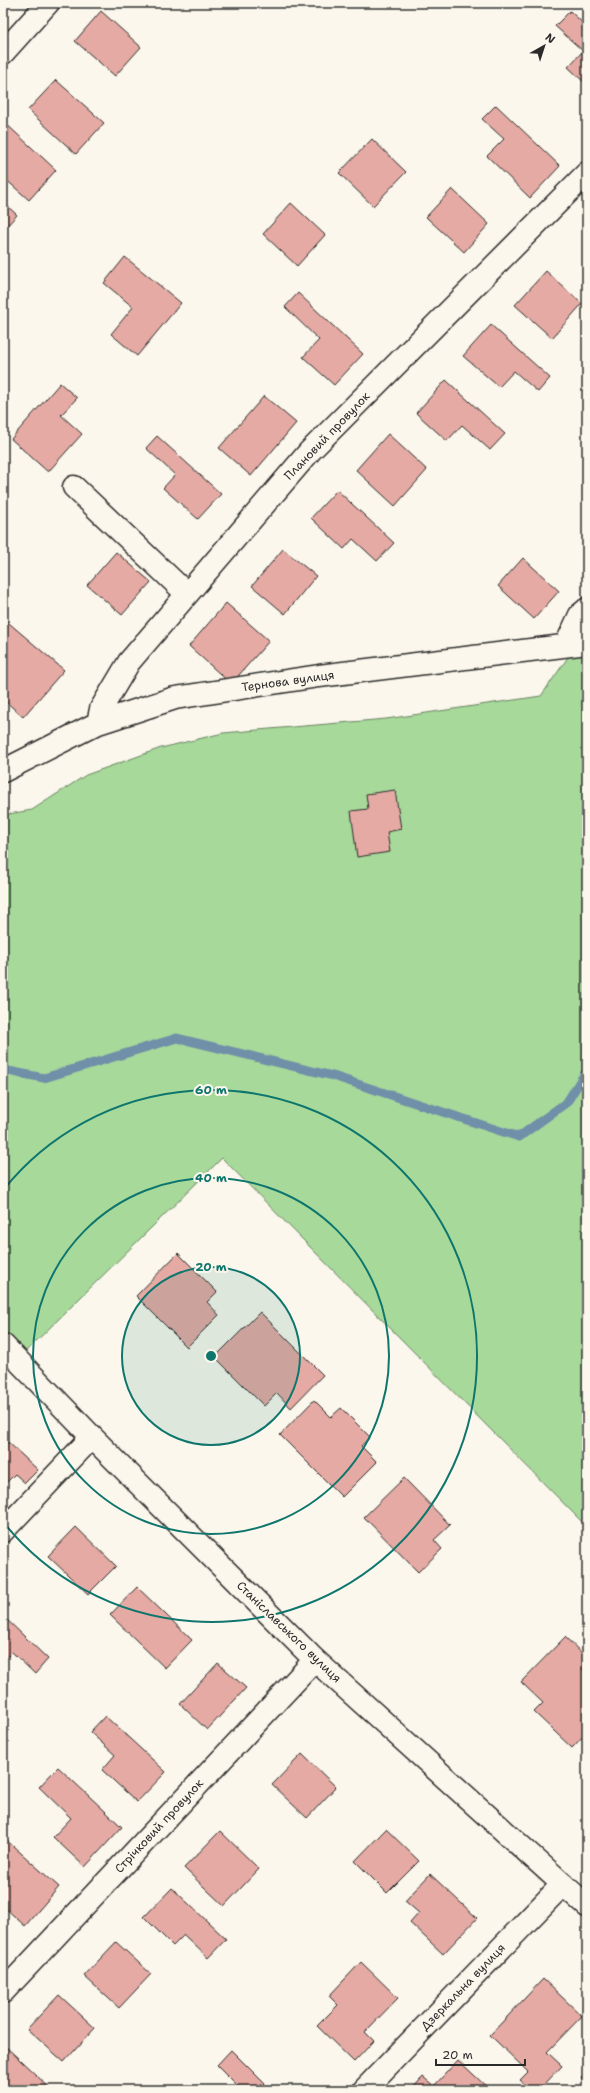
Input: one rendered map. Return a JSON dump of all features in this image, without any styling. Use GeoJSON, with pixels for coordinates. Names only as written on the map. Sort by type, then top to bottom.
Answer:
{"type":"FeatureCollection","features":[{"type":"Feature","properties":{"kind":"street"},"geometry":{"type":"LineString","coordinates":[[3,53],[48,3]]}},
{"type":"Feature","properties":{"kind":"street","name":"Плановий провулок"},"geometry":{"type":"LineString","coordinates":[[98,723],[101,710],[130,662],[310,451],[587,173]]}},
{"type":"Feature","properties":{"kind":"street"},"geometry":{"type":"LineString","coordinates":[[74,487],[187,594]]}},
{"type":"Feature","properties":{"kind":"street"},"geometry":{"type":"LineString","coordinates":[[577,644],[580,615],[587,609]]}},
{"type":"Feature","properties":{"kind":"street","name":"Тернова вулиця"},"geometry":{"type":"LineString","coordinates":[[3,771],[98,723],[175,698],[320,676],[577,644]]}},
{"type":"Feature","properties":{"kind":"street","name":"Станіславського вулиця"},"geometry":{"type":"LineString","coordinates":[[3,1345],[92,1437],[315,1660],[587,1906]]}},
{"type":"Feature","properties":{"kind":"street"},"geometry":{"type":"LineString","coordinates":[[3,1531],[92,1437]]}},
{"type":"Feature","properties":{"kind":"street","name":"Стрічковий провулок"},"geometry":{"type":"LineString","coordinates":[[3,1992],[315,1660]]}},
{"type":"Feature","properties":{"kind":"street","name":"Дзеркальна вулиця"},"geometry":{"type":"LineString","coordinates":[[364,2090],[563,1884]]}},
{"type":"Feature","properties":{"kind":"green space"},"geometry":{"type":"Polygon","coordinates":[[[587,630],[587,1527],[222,1158],[12,1365],[3,1356],[3,815],[32,810],[86,775],[161,748],[223,733],[386,719],[541,696],[587,630]]]}},
{"type":"Feature","properties":{"kind":"building"},"geometry":{"type":"Polygon","coordinates":[[[101,11],[141,47],[115,76],[75,41],[101,11]]]}},
{"type":"Feature","properties":{"kind":"building"},"geometry":{"type":"Polygon","coordinates":[[[570,11],[587,27],[587,85],[568,67],[583,51],[555,26],[570,11]]]}},
{"type":"Feature","properties":{"kind":"building"},"geometry":{"type":"Polygon","coordinates":[[[56,80],[104,123],[76,154],[28,110],[56,80]]]}},
{"type":"Feature","properties":{"kind":"building"},"geometry":{"type":"Polygon","coordinates":[[[496,105],[560,166],[530,198],[487,156],[504,139],[482,119],[496,105]]]}},
{"type":"Feature","properties":{"kind":"building"},"geometry":{"type":"Polygon","coordinates":[[[3,121],[56,170],[29,200],[3,177],[3,121]]]}},
{"type":"Feature","properties":{"kind":"building"},"geometry":{"type":"Polygon","coordinates":[[[372,139],[406,172],[373,206],[339,173],[372,139]]]}},
{"type":"Feature","properties":{"kind":"building"},"geometry":{"type":"Polygon","coordinates":[[[452,189],[489,224],[464,252],[426,217],[452,189]]]}},
{"type":"Feature","properties":{"kind":"building"},"geometry":{"type":"Polygon","coordinates":[[[3,202],[17,215],[3,230],[3,202]]]}},
{"type":"Feature","properties":{"kind":"building"},"geometry":{"type":"Polygon","coordinates":[[[291,203],[325,235],[297,266],[263,234],[291,203]]]}},
{"type":"Feature","properties":{"kind":"building"},"geometry":{"type":"Polygon","coordinates":[[[125,257],[181,303],[137,356],[111,334],[133,307],[104,283],[125,257]]]}},
{"type":"Feature","properties":{"kind":"building"},"geometry":{"type":"Polygon","coordinates":[[[546,271],[582,304],[552,338],[515,305],[546,271]]]}},
{"type":"Feature","properties":{"kind":"building"},"geometry":{"type":"Polygon","coordinates":[[[298,293],[363,354],[334,385],[303,357],[319,340],[285,307],[298,293]]]}},
{"type":"Feature","properties":{"kind":"building"},"geometry":{"type":"Polygon","coordinates":[[[491,325],[550,378],[538,392],[514,371],[499,387],[463,356],[491,325]]]}},
{"type":"Feature","properties":{"kind":"building"},"geometry":{"type":"Polygon","coordinates":[[[446,380],[505,434],[490,450],[462,425],[447,441],[416,413],[446,380]]]}},
{"type":"Feature","properties":{"kind":"building"},"geometry":{"type":"Polygon","coordinates":[[[60,383],[77,398],[61,415],[82,434],[48,472],[11,439],[60,383]]]}},
{"type":"Feature","properties":{"kind":"building"},"geometry":{"type":"Polygon","coordinates":[[[264,396],[296,423],[251,476],[219,448],[264,396]]]}},
{"type":"Feature","properties":{"kind":"building"},"geometry":{"type":"Polygon","coordinates":[[[388,434],[427,470],[395,506],[356,470],[388,434]]]}},
{"type":"Feature","properties":{"kind":"building"},"geometry":{"type":"Polygon","coordinates":[[[157,436],[221,494],[198,519],[163,488],[175,475],[146,448],[157,436]]]}},
{"type":"Feature","properties":{"kind":"building"},"geometry":{"type":"Polygon","coordinates":[[[337,490],[394,543],[377,561],[353,539],[344,549],[311,518],[337,490]]]}},
{"type":"Feature","properties":{"kind":"building"},"geometry":{"type":"Polygon","coordinates":[[[283,549],[316,576],[285,614],[252,586],[283,549]]]}},
{"type":"Feature","properties":{"kind":"building"},"geometry":{"type":"Polygon","coordinates":[[[116,552],[151,582],[122,615],[87,585],[116,552]]]}},
{"type":"Feature","properties":{"kind":"building"},"geometry":{"type":"Polygon","coordinates":[[[523,558],[559,591],[534,619],[498,586],[523,558]]]}},
{"type":"Feature","properties":{"kind":"building"},"geometry":{"type":"Polygon","coordinates":[[[226,603],[269,641],[231,684],[189,646],[226,603]]]}},
{"type":"Feature","properties":{"kind":"building"},"geometry":{"type":"Polygon","coordinates":[[[3,618],[64,670],[23,717],[3,699],[3,668],[5,666],[3,664],[3,618]]]}},
{"type":"Feature","properties":{"kind":"building"},"geometry":{"type":"Polygon","coordinates":[[[395,790],[401,829],[387,832],[390,852],[357,857],[351,811],[368,809],[366,794],[395,790]]]}},
{"type":"Feature","properties":{"kind":"building"},"geometry":{"type":"Polygon","coordinates":[[[178,1253],[217,1292],[207,1302],[219,1315],[187,1347],[136,1296],[178,1253]]]}},
{"type":"Feature","properties":{"kind":"building"},"geometry":{"type":"Polygon","coordinates":[[[260,1312],[323,1375],[291,1408],[277,1393],[264,1406],[215,1357],[260,1312]]]}},
{"type":"Feature","properties":{"kind":"building"},"geometry":{"type":"Polygon","coordinates":[[[314,1400],[331,1417],[341,1408],[370,1437],[361,1446],[377,1462],[342,1497],[280,1435],[314,1400]]]}},
{"type":"Feature","properties":{"kind":"building"},"geometry":{"type":"Polygon","coordinates":[[[8,1442],[38,1470],[25,1483],[15,1474],[3,1486],[3,1448],[8,1442]]]}},
{"type":"Feature","properties":{"kind":"building"},"geometry":{"type":"Polygon","coordinates":[[[404,1478],[450,1525],[434,1540],[442,1549],[418,1572],[364,1517],[404,1478]]]}},
{"type":"Feature","properties":{"kind":"building"},"geometry":{"type":"Polygon","coordinates":[[[76,1527],[116,1566],[88,1594],[48,1556],[76,1527]]]}},
{"type":"Feature","properties":{"kind":"building"},"geometry":{"type":"Polygon","coordinates":[[[137,1587],[192,1640],[165,1668],[110,1615],[137,1587]]]}},
{"type":"Feature","properties":{"kind":"building"},"geometry":{"type":"Polygon","coordinates":[[[3,1616],[48,1659],[35,1674],[12,1652],[3,1661],[3,1616]]]}},
{"type":"Feature","properties":{"kind":"building"},"geometry":{"type":"Polygon","coordinates":[[[565,1637],[587,1658],[587,1663],[582,1669],[587,1674],[587,1732],[572,1748],[534,1712],[543,1703],[521,1682],[565,1637]]]}},
{"type":"Feature","properties":{"kind":"building"},"geometry":{"type":"Polygon","coordinates":[[[218,1663],[246,1688],[207,1730],[180,1704],[218,1663]]]}},
{"type":"Feature","properties":{"kind":"building"},"geometry":{"type":"Polygon","coordinates":[[[105,1716],[166,1772],[137,1802],[102,1770],[115,1755],[90,1732],[105,1716]]]}},
{"type":"Feature","properties":{"kind":"building"},"geometry":{"type":"Polygon","coordinates":[[[302,1754],[336,1787],[307,1818],[272,1785],[302,1754]]]}},
{"type":"Feature","properties":{"kind":"building"},"geometry":{"type":"Polygon","coordinates":[[[58,1767],[122,1827],[85,1867],[53,1837],[71,1818],[39,1787],[58,1767]]]}},
{"type":"Feature","properties":{"kind":"building"},"geometry":{"type":"Polygon","coordinates":[[[386,1829],[419,1861],[387,1893],[355,1861],[386,1829]]]}},
{"type":"Feature","properties":{"kind":"building"},"geometry":{"type":"Polygon","coordinates":[[[220,1831],[259,1869],[224,1906],[184,1868],[220,1831]]]}},
{"type":"Feature","properties":{"kind":"building"},"geometry":{"type":"Polygon","coordinates":[[[4,1838],[59,1887],[25,1926],[3,1906],[3,1883],[6,1879],[3,1876],[4,1838]]]}},
{"type":"Feature","properties":{"kind":"building"},"geometry":{"type":"Polygon","coordinates":[[[430,1874],[477,1918],[443,1954],[410,1923],[419,1913],[405,1901],[430,1874]]]}},
{"type":"Feature","properties":{"kind":"building"},"geometry":{"type":"Polygon","coordinates":[[[172,1888],[226,1939],[208,1958],[184,1935],[173,1946],[144,1917],[172,1888]]]}},
{"type":"Feature","properties":{"kind":"building"},"geometry":{"type":"Polygon","coordinates":[[[116,1942],[151,1974],[119,2008],[84,1976],[116,1942]]]}},
{"type":"Feature","properties":{"kind":"building"},"geometry":{"type":"Polygon","coordinates":[[[361,1962],[398,1998],[365,2032],[374,2041],[354,2062],[317,2026],[338,2005],[329,1996],[361,1962]]]}},
{"type":"Feature","properties":{"kind":"building"},"geometry":{"type":"Polygon","coordinates":[[[543,1979],[582,2016],[547,2052],[562,2066],[539,2090],[531,2090],[520,2080],[528,2072],[490,2035],[543,1979]]]}},
{"type":"Feature","properties":{"kind":"building"},"geometry":{"type":"Polygon","coordinates":[[[59,1995],[95,2028],[64,2062],[27,2029],[59,1995]]]}},
{"type":"Feature","properties":{"kind":"building"},"geometry":{"type":"Polygon","coordinates":[[[4,2045],[52,2090],[3,2090],[4,2045]]]}},
{"type":"Feature","properties":{"kind":"building"},"geometry":{"type":"Polygon","coordinates":[[[231,2050],[271,2090],[242,2090],[217,2065],[231,2050]]]}},
{"type":"Feature","properties":{"kind":"building"},"geometry":{"type":"Polygon","coordinates":[[[458,2060],[490,2090],[411,2090],[423,2077],[434,2086],[458,2060]]]}},
{"type":"Feature","properties":{"kind":"building"},"geometry":{"type":"Polygon","coordinates":[[[587,2073],[587,2084],[581,2078],[587,2073]]]}},
{"type":"Feature","properties":{"kind":"waterway"},"geometry":{"type":"LineString","coordinates":[[3,1070],[44,1078],[177,1038],[333,1076],[519,1137],[567,1102],[587,1070]]}}]}
